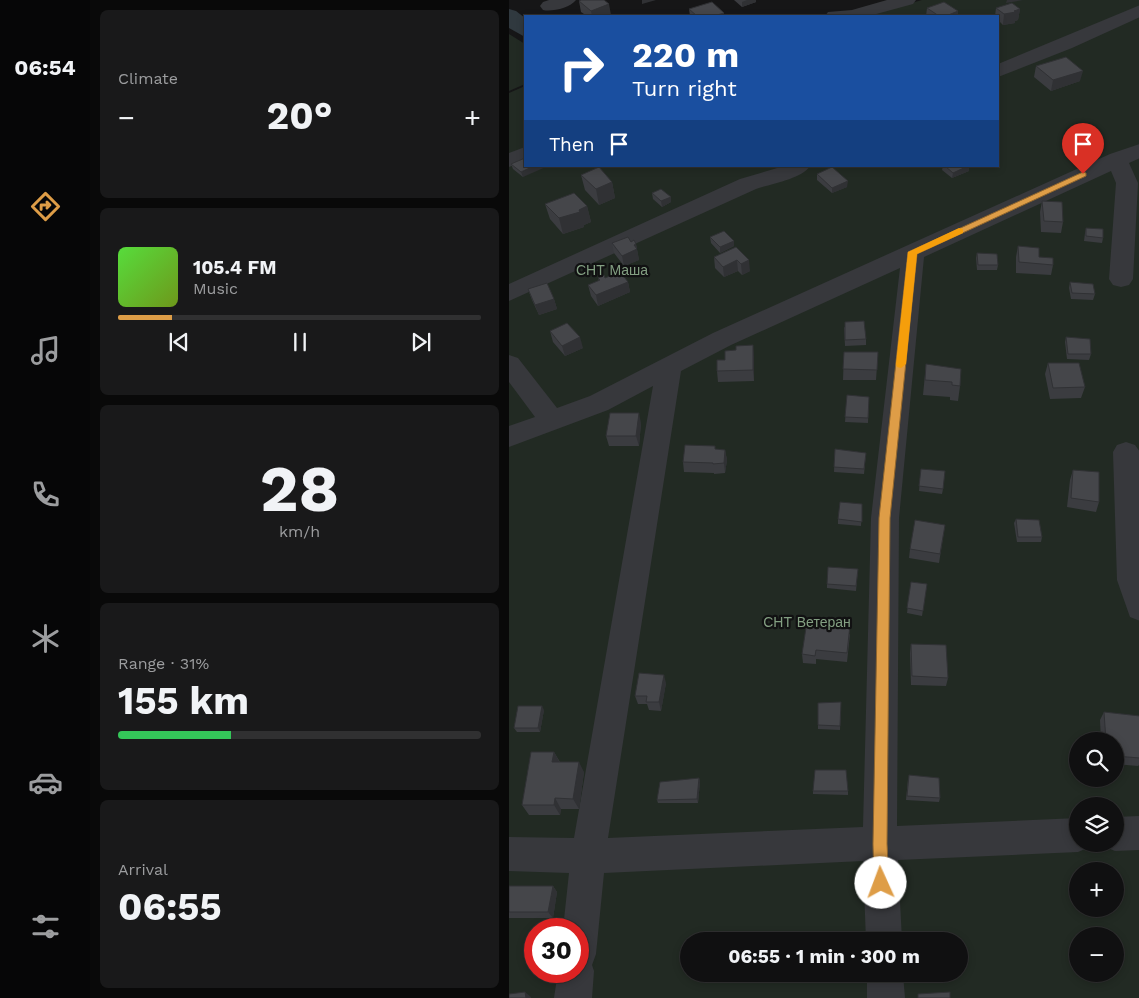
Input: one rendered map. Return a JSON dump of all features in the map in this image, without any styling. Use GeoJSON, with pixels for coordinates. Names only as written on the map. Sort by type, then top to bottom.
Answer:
{"type":"FeatureCollection","features":[{"type":"Feature","properties":{"kind":"street"},"geometry":{"type":"LineString","coordinates":[[549,6],[567,0]]}},
{"type":"Feature","properties":{"kind":"street"},"geometry":{"type":"LineString","coordinates":[[853,15],[907,0]]}},
{"type":"Feature","properties":{"kind":"street"},"geometry":{"type":"LineString","coordinates":[[999,71],[1065,44],[1139,10]]}},
{"type":"Feature","properties":{"kind":"street"},"geometry":{"type":"LineString","coordinates":[[509,437],[599,403],[722,339],[1139,150]]}},
{"type":"Feature","properties":{"kind":"street"},"geometry":{"type":"LineString","coordinates":[[509,161],[524,154]]}},
{"type":"Feature","properties":{"kind":"street"},"geometry":{"type":"LineString","coordinates":[[1117,159],[1127,183],[1121,278]]}},
{"type":"Feature","properties":{"kind":"street"},"geometry":{"type":"LineString","coordinates":[[509,293],[748,184],[763,171],[791,171],[798,167]]}},
{"type":"Feature","properties":{"kind":"street"},"geometry":{"type":"LineString","coordinates":[[884,932],[880,844],[885,518],[913,252]]}},
{"type":"Feature","properties":{"kind":"street"},"geometry":{"type":"LineString","coordinates":[[509,364],[552,421]]}},
{"type":"Feature","properties":{"kind":"street"},"geometry":{"type":"LineString","coordinates":[[582,918],[588,856],[669,367]]}},
{"type":"Feature","properties":{"kind":"street"},"geometry":{"type":"LineString","coordinates":[[1126,452],[1132,580],[1139,608]]}},
{"type":"Feature","properties":{"kind":"street"},"geometry":{"type":"LineString","coordinates":[[1124,834],[1139,833]]}},
{"type":"Feature","properties":{"kind":"street"},"geometry":{"type":"LineString","coordinates":[[509,854],[588,856],[1069,836]]}},
{"type":"Feature","properties":{"kind":"street"},"geometry":{"type":"LineString","coordinates":[[885,982],[886,998]]}},
{"type":"Feature","properties":{"kind":"street"},"geometry":{"type":"LineString","coordinates":[[573,998],[575,983]]}},
{"type":"Feature","properties":{"kind":"green space","name":"СНТ Ветеран"},"geometry":{"type":"Polygon","coordinates":[[[922,0],[1139,0],[1139,998],[509,998],[509,93],[524,86],[524,167],[999,167],[999,15],[867,15],[922,0]]]}},
{"type":"Feature","properties":{"kind":"green space"},"geometry":{"type":"Polygon","coordinates":[[[509,34],[524,43],[524,84],[509,91],[509,34]]]}},
{"type":"Feature","properties":{"kind":"shaded area"},"geometry":{"type":"Polygon","coordinates":[[[509,9],[516,11],[524,17],[524,36],[509,28],[509,9]]]}},
{"type":"Feature","properties":{"kind":"building"},"geometry":{"type":"Polygon","coordinates":[[[604,0],[609,4],[591,11],[579,1],[604,0]]]}},
{"type":"Feature","properties":{"kind":"building"},"geometry":{"type":"Polygon","coordinates":[[[712,2],[724,13],[717,15],[696,15],[689,9],[712,2]]]}},
{"type":"Feature","properties":{"kind":"building"},"geometry":{"type":"Polygon","coordinates":[[[944,2],[958,11],[948,15],[938,15],[927,8],[944,2]]]}},
{"type":"Feature","properties":{"kind":"building"},"geometry":{"type":"Polygon","coordinates":[[[1012,3],[1020,9],[1014,11],[1016,12],[1004,14],[996,8],[1012,3]]]}},
{"type":"Feature","properties":{"kind":"building"},"geometry":{"type":"Polygon","coordinates":[[[1066,57],[1083,71],[1053,80],[1036,66],[1066,57]]]}},
{"type":"Feature","properties":{"kind":"building"},"geometry":{"type":"Polygon","coordinates":[[[1087,140],[1098,148],[1080,155],[1069,147],[1087,140]]]}},
{"type":"Feature","properties":{"kind":"building"},"geometry":{"type":"Polygon","coordinates":[[[524,158],[524,167],[532,167],[521,172],[511,164],[524,158]]]}},
{"type":"Feature","properties":{"kind":"building"},"geometry":{"type":"Polygon","coordinates":[[[599,167],[612,182],[596,189],[581,175],[599,167]]]}},
{"type":"Feature","properties":{"kind":"building"},"geometry":{"type":"Polygon","coordinates":[[[832,167],[848,181],[832,188],[817,174],[832,167]]]}},
{"type":"Feature","properties":{"kind":"building"},"geometry":{"type":"Polygon","coordinates":[[[946,167],[966,167],[953,173],[946,167]]]}},
{"type":"Feature","properties":{"kind":"building"},"geometry":{"type":"Polygon","coordinates":[[[661,189],[671,197],[661,201],[652,193],[661,189]]]}},
{"type":"Feature","properties":{"kind":"building"},"geometry":{"type":"Polygon","coordinates":[[[574,193],[587,206],[579,210],[580,212],[559,218],[545,204],[574,193]]]}},
{"type":"Feature","properties":{"kind":"building"},"geometry":{"type":"Polygon","coordinates":[[[1042,201],[1062,202],[1063,222],[1044,221],[1042,201]]]}},
{"type":"Feature","properties":{"kind":"building"},"geometry":{"type":"Polygon","coordinates":[[[1086,228],[1103,229],[1103,238],[1086,236],[1086,228]]]}},
{"type":"Feature","properties":{"kind":"building"},"geometry":{"type":"Polygon","coordinates":[[[724,231],[734,241],[720,247],[710,237],[724,231]]]}},
{"type":"Feature","properties":{"kind":"building"},"geometry":{"type":"Polygon","coordinates":[[[628,237],[631,242],[634,240],[636,244],[634,245],[637,249],[622,256],[612,243],[628,237]]]}},
{"type":"Feature","properties":{"kind":"building"},"geometry":{"type":"Polygon","coordinates":[[[1018,246],[1039,248],[1039,257],[1053,258],[1053,265],[1019,262],[1018,246]]]}},
{"type":"Feature","properties":{"kind":"building"},"geometry":{"type":"Polygon","coordinates":[[[736,247],[749,260],[741,264],[737,260],[723,267],[714,257],[736,247]]]}},
{"type":"Feature","properties":{"kind":"building"},"geometry":{"type":"Polygon","coordinates":[[[977,253],[997,254],[998,265],[978,265],[977,253]]]}},
{"type":"Feature","properties":{"kind":"building"},"geometry":{"type":"Polygon","coordinates":[[[617,273],[619,276],[622,274],[628,282],[596,295],[588,285],[600,280],[598,278],[604,275],[605,278],[617,273]]]}},
{"type":"Feature","properties":{"kind":"building"},"geometry":{"type":"Polygon","coordinates":[[[1070,282],[1093,284],[1095,294],[1072,293],[1070,282]]]}},
{"type":"Feature","properties":{"kind":"building"},"geometry":{"type":"Polygon","coordinates":[[[547,283],[554,299],[535,305],[528,289],[547,283]]]}},
{"type":"Feature","properties":{"kind":"building"},"geometry":{"type":"Polygon","coordinates":[[[864,321],[866,339],[845,340],[845,322],[864,321]]]}},
{"type":"Feature","properties":{"kind":"building"},"geometry":{"type":"Polygon","coordinates":[[[567,323],[580,337],[562,346],[550,331],[567,323]]]}},
{"type":"Feature","properties":{"kind":"building"},"geometry":{"type":"Polygon","coordinates":[[[1066,337],[1090,339],[1091,354],[1068,354],[1066,337]]]}},
{"type":"Feature","properties":{"kind":"building"},"geometry":{"type":"Polygon","coordinates":[[[753,345],[753,370],[717,371],[717,360],[725,360],[725,351],[736,350],[736,346],[753,345]]]}},
{"type":"Feature","properties":{"kind":"building"},"geometry":{"type":"Polygon","coordinates":[[[844,352],[878,352],[877,370],[843,369],[844,352]]]}},
{"type":"Feature","properties":{"kind":"building"},"geometry":{"type":"Polygon","coordinates":[[[1048,363],[1079,363],[1085,387],[1053,388],[1048,363]]]}},
{"type":"Feature","properties":{"kind":"building"},"geometry":{"type":"Polygon","coordinates":[[[926,364],[961,369],[960,386],[952,385],[952,382],[925,380],[926,364]]]}},
{"type":"Feature","properties":{"kind":"building"},"geometry":{"type":"Polygon","coordinates":[[[847,395],[869,397],[868,418],[845,417],[847,395]]]}},
{"type":"Feature","properties":{"kind":"building"},"geometry":{"type":"Polygon","coordinates":[[[610,413],[639,413],[636,436],[606,436],[610,413]]]}},
{"type":"Feature","properties":{"kind":"building"},"geometry":{"type":"Polygon","coordinates":[[[685,445],[715,446],[715,449],[725,450],[724,463],[683,462],[685,445]]]}},
{"type":"Feature","properties":{"kind":"building"},"geometry":{"type":"Polygon","coordinates":[[[835,449],[866,453],[864,469],[834,467],[835,449]]]}},
{"type":"Feature","properties":{"kind":"building"},"geometry":{"type":"Polygon","coordinates":[[[921,469],[945,471],[943,489],[919,486],[921,469]]]}},
{"type":"Feature","properties":{"kind":"building"},"geometry":{"type":"Polygon","coordinates":[[[1073,470],[1099,472],[1099,502],[1071,498],[1073,470]]]}},
{"type":"Feature","properties":{"kind":"building"},"geometry":{"type":"Polygon","coordinates":[[[840,502],[862,504],[862,522],[838,519],[840,502]]]}},
{"type":"Feature","properties":{"kind":"building"},"geometry":{"type":"Polygon","coordinates":[[[1016,519],[1039,520],[1042,537],[1018,537],[1016,519]]]}},
{"type":"Feature","properties":{"kind":"building"},"geometry":{"type":"Polygon","coordinates":[[[915,520],[945,525],[940,554],[910,549],[915,520]]]}},
{"type":"Feature","properties":{"kind":"building"},"geometry":{"type":"Polygon","coordinates":[[[828,567],[858,569],[856,586],[827,584],[828,567]]]}},
{"type":"Feature","properties":{"kind":"building"},"geometry":{"type":"Polygon","coordinates":[[[911,582],[927,584],[923,611],[907,608],[911,582]]]}},
{"type":"Feature","properties":{"kind":"building"},"geometry":{"type":"Polygon","coordinates":[[[807,621],[850,625],[847,653],[816,650],[815,656],[802,654],[807,621]]]}},
{"type":"Feature","properties":{"kind":"building"},"geometry":{"type":"Polygon","coordinates":[[[911,644],[946,645],[948,678],[912,676],[911,644]]]}},
{"type":"Feature","properties":{"kind":"building"},"geometry":{"type":"Polygon","coordinates":[[[639,673],[664,675],[659,702],[646,702],[647,696],[635,696],[639,673]]]}},
{"type":"Feature","properties":{"kind":"building"},"geometry":{"type":"Polygon","coordinates":[[[841,702],[840,726],[818,725],[818,703],[841,702]]]}},
{"type":"Feature","properties":{"kind":"building"},"geometry":{"type":"Polygon","coordinates":[[[518,706],[542,706],[538,728],[514,728],[518,706]]]}},
{"type":"Feature","properties":{"kind":"building"},"geometry":{"type":"Polygon","coordinates":[[[1104,712],[1140,716],[1140,758],[1124,757],[1124,732],[1105,732],[1104,712]]]}},
{"type":"Feature","properties":{"kind":"building"},"geometry":{"type":"Polygon","coordinates":[[[531,752],[554,752],[552,762],[579,762],[573,799],[555,798],[554,805],[522,805],[531,752]]]}},
{"type":"Feature","properties":{"kind":"building"},"geometry":{"type":"Polygon","coordinates":[[[815,770],[846,770],[848,791],[813,791],[815,770]]]}},
{"type":"Feature","properties":{"kind":"building"},"geometry":{"type":"Polygon","coordinates":[[[909,775],[939,778],[940,798],[907,796],[909,775]]]}},
{"type":"Feature","properties":{"kind":"building"},"geometry":{"type":"Polygon","coordinates":[[[699,778],[697,799],[657,800],[660,782],[699,778]]]}},
{"type":"Feature","properties":{"kind":"building"},"geometry":{"type":"Polygon","coordinates":[[[509,886],[553,886],[548,912],[509,912],[509,886]]]}},
{"type":"Feature","properties":{"kind":"building"},"geometry":{"type":"Polygon","coordinates":[[[525,992],[526,998],[509,998],[509,994],[525,992]]]}},
{"type":"Feature","properties":{"kind":"building"},"geometry":{"type":"Polygon","coordinates":[[[950,992],[950,998],[918,998],[918,994],[950,992]]]}},
{"type":"Feature","properties":{"kind":"slow traffic"},"geometry":{"type":"LineString","coordinates":[[901,364],[913,252],[959,231]]}},
{"type":"Feature","properties":{"kind":"route"},"geometry":{"type":"LineString","coordinates":[[881,883],[885,518],[913,252],[1083,174]]}},
{"type":"Feature","properties":{"kind":"park label","name":"СНТ Маша"},"geometry":{"type":"Point","coordinates":[612,270]}}]}
